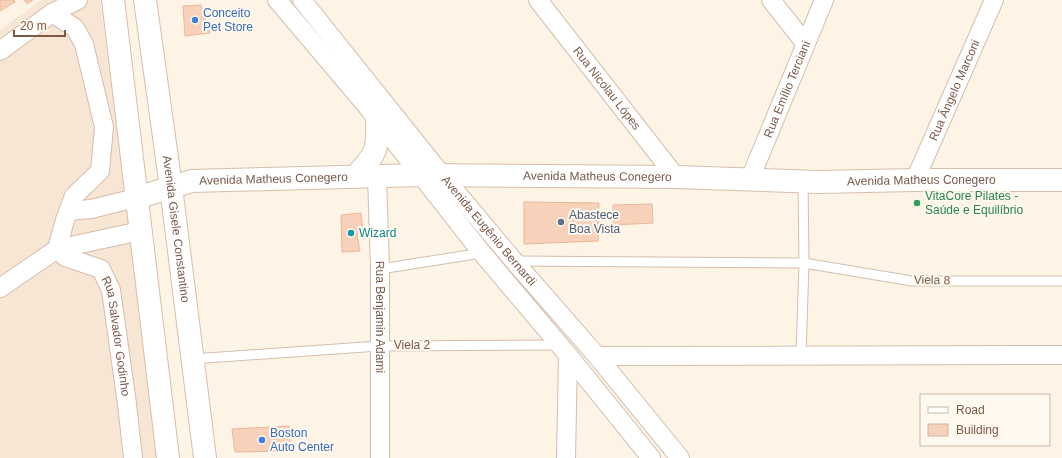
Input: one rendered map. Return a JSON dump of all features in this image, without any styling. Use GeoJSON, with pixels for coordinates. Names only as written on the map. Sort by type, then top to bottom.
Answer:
{"type":"FeatureCollection","features":[{"type":"Feature","properties":{"kind":"main road"},"geometry":{"type":"LineString","coordinates":[[113,0],[168,458]]}},
{"type":"Feature","properties":{"kind":"main road","name":"Avenida Gisele Constantino"},"geometry":{"type":"LineString","coordinates":[[145,0],[171,187],[205,458]]}},
{"type":"Feature","properties":{"kind":"main road"},"geometry":{"type":"LineString","coordinates":[[356,176],[374,155],[378,141],[377,120]]}},
{"type":"Feature","properties":{"kind":"main road","name":"Avenida Matheus Conegero"},"geometry":{"type":"LineString","coordinates":[[136,198],[192,181],[356,176],[442,175],[676,177],[803,180],[819,182],[915,180],[1062,180]]}},
{"type":"Feature","properties":{"kind":"street"},"geometry":{"type":"LineString","coordinates":[[0,51],[52,13],[78,0]]}},
{"type":"Feature","properties":{"kind":"street","name":"Avenida Eugênio Bernardi"},"geometry":{"type":"LineString","coordinates":[[278,0],[377,120],[482,253],[564,350],[651,458]]}},
{"type":"Feature","properties":{"kind":"street","name":"Avenida Eugênio Bernardi"},"geometry":{"type":"LineString","coordinates":[[302,0],[442,175],[514,261],[597,356],[680,458]]}},
{"type":"Feature","properties":{"kind":"street","name":"Rua Nicolau Lópes"},"geometry":{"type":"LineString","coordinates":[[538,0],[676,177]]}},
{"type":"Feature","properties":{"kind":"street"},"geometry":{"type":"LineString","coordinates":[[771,0],[806,43]]}},
{"type":"Feature","properties":{"kind":"street","name":"Rua Emílio Terciani"},"geometry":{"type":"LineString","coordinates":[[750,179],[824,0]]}},
{"type":"Feature","properties":{"kind":"street","name":"Rua Ângelo Marconi"},"geometry":{"type":"LineString","coordinates":[[915,180],[994,0]]}},
{"type":"Feature","properties":{"kind":"street"},"geometry":{"type":"LineString","coordinates":[[52,13],[75,28],[84,44],[104,127],[100,170],[74,196],[57,249]]}},
{"type":"Feature","properties":{"kind":"street","name":"Rua Benjamin Adami"},"geometry":{"type":"LineString","coordinates":[[377,176],[380,269],[380,458]]}},
{"type":"Feature","properties":{"kind":"street"},"geometry":{"type":"LineString","coordinates":[[68,211],[91,208],[136,198]]}},
{"type":"Feature","properties":{"kind":"street"},"geometry":{"type":"LineString","coordinates":[[0,288],[57,249],[140,231]]}},
{"type":"Feature","properties":{"kind":"street","name":"Rua Salvador Godinho"},"geometry":{"type":"LineString","coordinates":[[57,249],[65,257],[101,269],[111,290],[133,458]]}},
{"type":"Feature","properties":{"kind":"street"},"geometry":{"type":"LineString","coordinates":[[564,350],[566,458]]}},
{"type":"Feature","properties":{"kind":"street"},"geometry":{"type":"LineString","coordinates":[[597,356],[1062,355]]}},
{"type":"Feature","properties":{"kind":"lane"},"geometry":{"type":"LineString","coordinates":[[801,355],[804,264],[803,180]]}},
{"type":"Feature","properties":{"kind":"lane"},"geometry":{"type":"LineString","coordinates":[[380,269],[482,253]]}},
{"type":"Feature","properties":{"kind":"lane","name":"Viela 8"},"geometry":{"type":"LineString","coordinates":[[514,261],[804,264],[912,281],[1062,281]]}},
{"type":"Feature","properties":{"kind":"lane","name":"Viela 2"},"geometry":{"type":"LineString","coordinates":[[192,359],[379,346],[564,350]]}},
{"type":"Feature","properties":{"kind":"shaded area"},"geometry":{"type":"Polygon","coordinates":[[[41,0],[100,0],[137,279],[158,458],[0,458],[0,30],[41,0]]]}},
{"type":"Feature","properties":{"kind":"building"},"geometry":{"type":"Polygon","coordinates":[[[0,0],[14,0],[15,2],[0,11],[0,0]]]}},
{"type":"Feature","properties":{"kind":"building"},"geometry":{"type":"Polygon","coordinates":[[[24,0],[33,0],[27,4],[24,0]]]}},
{"type":"Feature","properties":{"kind":"building","name":"Conceito Pet Store"},"geometry":{"type":"Polygon","coordinates":[[[201,5],[210,33],[185,36],[183,6],[201,5]]]}},
{"type":"Feature","properties":{"kind":"building","name":"Abastece Boa Vista"},"geometry":{"type":"Polygon","coordinates":[[[524,202],[599,203],[598,241],[524,244],[524,202]]]}},
{"type":"Feature","properties":{"kind":"building","name":"Abastece Boa Vista"},"geometry":{"type":"Polygon","coordinates":[[[652,204],[653,223],[613,225],[613,205],[652,204]]]}},
{"type":"Feature","properties":{"kind":"building","name":"Wizard"},"geometry":{"type":"Polygon","coordinates":[[[361,213],[363,231],[357,234],[360,251],[342,252],[341,215],[361,213]]]}},
{"type":"Feature","properties":{"kind":"building","name":"Boston Auto Center"},"geometry":{"type":"Polygon","coordinates":[[[289,426],[291,451],[235,452],[232,429],[289,426]]]}},
{"type":"Feature","properties":{"kind":"place","name":"Conceito Pet Store"},"geometry":{"type":"Point","coordinates":[195,20]}},
{"type":"Feature","properties":{"kind":"place","name":"VitaCore Pilates - Saúde e Equilíbrio"},"geometry":{"type":"Point","coordinates":[917,203]}},
{"type":"Feature","properties":{"kind":"place","name":"Abastece Boa Vista"},"geometry":{"type":"Point","coordinates":[561,222]}},
{"type":"Feature","properties":{"kind":"place","name":"Wizard"},"geometry":{"type":"Point","coordinates":[351,233]}},
{"type":"Feature","properties":{"kind":"place","name":"Boston Auto Center"},"geometry":{"type":"Point","coordinates":[262,440]}}]}
